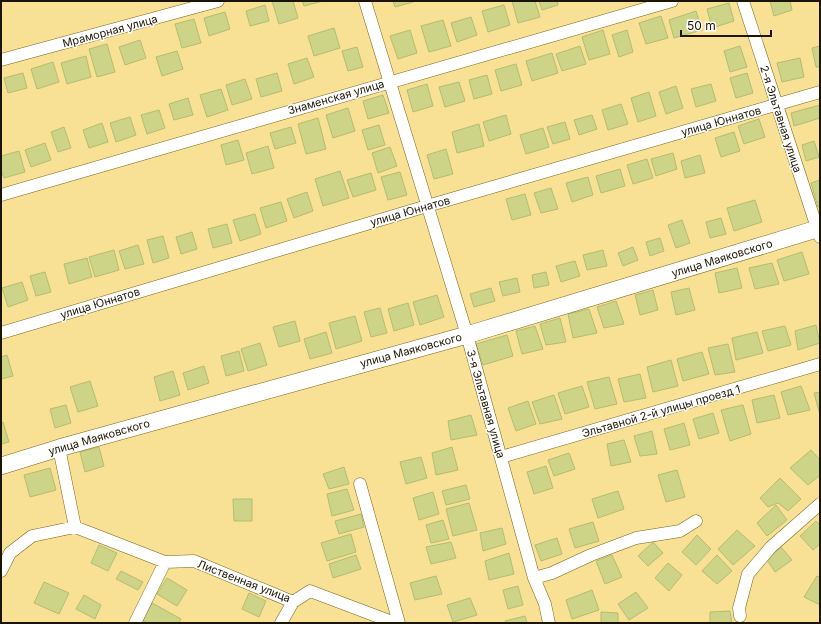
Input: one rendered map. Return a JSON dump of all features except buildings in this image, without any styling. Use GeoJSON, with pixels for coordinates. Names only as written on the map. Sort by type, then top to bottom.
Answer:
{"type":"FeatureCollection","features":[{"type":"Feature","properties":{"kind":"street","name":"Мраморная улица"},"geometry":{"type":"LineString","coordinates":[[1,60],[185,6],[218,1]]}},
{"type":"Feature","properties":{"kind":"street","name":"3-я Эльтавная улица"},"geometry":{"type":"LineString","coordinates":[[365,1],[467,335],[534,578],[545,604],[548,623]]}},
{"type":"Feature","properties":{"kind":"street","name":"Знаменская улица"},"geometry":{"type":"LineString","coordinates":[[1,195],[672,1]]}},
{"type":"Feature","properties":{"kind":"street","name":"2-я Эльтавная улица"},"geometry":{"type":"LineString","coordinates":[[743,1],[776,105],[819,231]]}},
{"type":"Feature","properties":{"kind":"street","name":"улица Юннатов"},"geometry":{"type":"LineString","coordinates":[[1,333],[427,206],[820,92]]}},
{"type":"Feature","properties":{"kind":"street","name":"улица Маяковского"},"geometry":{"type":"LineString","coordinates":[[1,466],[59,448],[467,335],[819,231]]}},
{"type":"Feature","properties":{"kind":"street","name":"Эльтавной 2-й улицы проезд 1"},"geometry":{"type":"LineString","coordinates":[[501,457],[820,364]]}},
{"type":"Feature","properties":{"kind":"street"},"geometry":{"type":"LineString","coordinates":[[1,572],[10,553],[32,536],[75,527],[59,448]]}},
{"type":"Feature","properties":{"kind":"street"},"geometry":{"type":"LineString","coordinates":[[360,484],[399,623]]}},
{"type":"Feature","properties":{"kind":"street"},"geometry":{"type":"LineString","coordinates":[[740,616],[739,608],[748,574],[771,547],[820,504]]}},
{"type":"Feature","properties":{"kind":"street"},"geometry":{"type":"LineString","coordinates":[[534,578],[552,573],[591,555],[636,538],[680,531],[696,521]]}},
{"type":"Feature","properties":{"kind":"street","name":"Лиственная улица"},"geometry":{"type":"LineString","coordinates":[[75,527],[165,562],[194,561],[292,602],[310,591],[395,623]]}},
{"type":"Feature","properties":{"kind":"street"},"geometry":{"type":"LineString","coordinates":[[135,623],[165,562]]}},
{"type":"Feature","properties":{"kind":"street"},"geometry":{"type":"LineString","coordinates":[[281,623],[292,602]]}}]}
